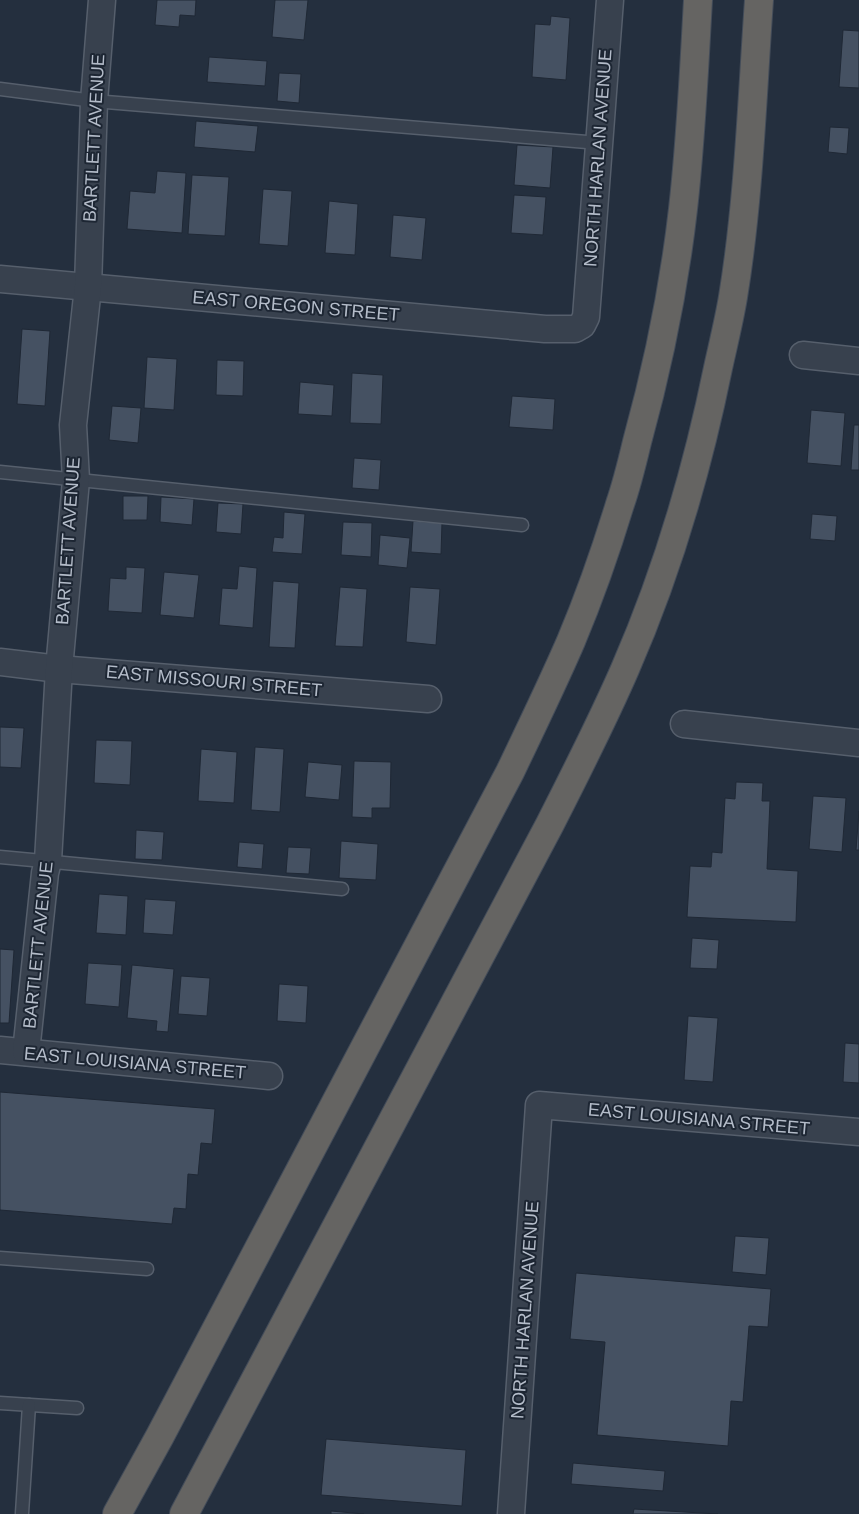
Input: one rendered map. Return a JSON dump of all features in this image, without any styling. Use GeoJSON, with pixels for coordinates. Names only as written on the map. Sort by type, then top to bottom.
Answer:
{"type":"FeatureCollection","features":[{"type":"Feature","properties":{"kind":"highway"},"geometry":{"type":"LineString","coordinates":[[117,1514],[510,772],[549,690],[578,622],[621,504],[661,341],[683,209],[698,0]]}},
{"type":"Feature","properties":{"kind":"highway"},"geometry":{"type":"LineString","coordinates":[[184,1514],[550,824],[601,724],[649,610],[673,539],[708,416],[733,298],[742,233],[759,0]]}},
{"type":"Feature","properties":{"kind":"street","name":"BARTLETT AVENUE"},"geometry":{"type":"LineString","coordinates":[[26,1052],[45,873],[48,861],[59,669],[76,480],[73,425],[88,287],[94,101],[102,0]]}},
{"type":"Feature","properties":{"kind":"street","name":"NORTH HARLAN AVENUE"},"geometry":{"type":"LineString","coordinates":[[586,317],[610,0]]}},
{"type":"Feature","properties":{"kind":"street","name":"EAST OREGON STREET"},"geometry":{"type":"LineString","coordinates":[[0,280],[545,329],[576,329],[582,326],[586,317]]}},
{"type":"Feature","properties":{"kind":"street"},"geometry":{"type":"LineString","coordinates":[[803,355],[859,361]]}},
{"type":"Feature","properties":{"kind":"street","name":"EAST MISSOURI STREET"},"geometry":{"type":"LineString","coordinates":[[0,662],[59,669],[428,699]]}},
{"type":"Feature","properties":{"kind":"street"},"geometry":{"type":"LineString","coordinates":[[684,724],[859,743]]}},
{"type":"Feature","properties":{"kind":"street","name":"EAST LOUISIANA STREET"},"geometry":{"type":"LineString","coordinates":[[0,1050],[269,1076]]}},
{"type":"Feature","properties":{"kind":"street","name":"NORTH HARLAN AVENUE"},"geometry":{"type":"LineString","coordinates":[[511,1514],[540,1105]]}},
{"type":"Feature","properties":{"kind":"street","name":"EAST LOUISIANA STREET"},"geometry":{"type":"LineString","coordinates":[[540,1105],[859,1132]]}},
{"type":"Feature","properties":{"kind":"lane"},"geometry":{"type":"LineString","coordinates":[[0,89],[94,101],[599,143]]}},
{"type":"Feature","properties":{"kind":"lane"},"geometry":{"type":"LineString","coordinates":[[0,472],[522,525]]}},
{"type":"Feature","properties":{"kind":"lane"},"geometry":{"type":"LineString","coordinates":[[0,856],[342,889]]}},
{"type":"Feature","properties":{"kind":"lane"},"geometry":{"type":"LineString","coordinates":[[0,1258],[147,1269]]}},
{"type":"Feature","properties":{"kind":"lane"},"geometry":{"type":"LineString","coordinates":[[0,1403],[77,1408]]}},
{"type":"Feature","properties":{"kind":"lane"},"geometry":{"type":"LineString","coordinates":[[22,1513],[29,1405]]}},
{"type":"Feature","properties":{"kind":"building"},"geometry":{"type":"Polygon","coordinates":[[[157,0],[196,0],[195,16],[180,15],[179,27],[155,25],[157,0]]]}},
{"type":"Feature","properties":{"kind":"building"},"geometry":{"type":"Polygon","coordinates":[[[275,0],[308,0],[304,40],[272,37],[275,0]]]}},
{"type":"Feature","properties":{"kind":"building"},"geometry":{"type":"Polygon","coordinates":[[[551,16],[570,18],[566,80],[532,77],[535,24],[550,25],[551,16]]]}},
{"type":"Feature","properties":{"kind":"building"},"geometry":{"type":"Polygon","coordinates":[[[843,30],[859,31],[859,88],[839,87],[843,30]]]}},
{"type":"Feature","properties":{"kind":"building"},"geometry":{"type":"Polygon","coordinates":[[[209,57],[267,61],[265,86],[207,82],[209,57]]]}},
{"type":"Feature","properties":{"kind":"building"},"geometry":{"type":"Polygon","coordinates":[[[279,73],[301,74],[299,103],[277,101],[279,73]]]}},
{"type":"Feature","properties":{"kind":"building"},"geometry":{"type":"Polygon","coordinates":[[[196,121],[258,126],[255,152],[194,147],[196,121]]]}},
{"type":"Feature","properties":{"kind":"building"},"geometry":{"type":"Polygon","coordinates":[[[830,127],[849,128],[847,154],[828,152],[830,127]]]}},
{"type":"Feature","properties":{"kind":"building"},"geometry":{"type":"Polygon","coordinates":[[[517,145],[553,147],[550,188],[514,185],[517,145]]]}},
{"type":"Feature","properties":{"kind":"building"},"geometry":{"type":"Polygon","coordinates":[[[157,171],[186,173],[182,233],[127,229],[130,191],[155,193],[157,171]]]}},
{"type":"Feature","properties":{"kind":"building"},"geometry":{"type":"Polygon","coordinates":[[[192,175],[229,177],[225,236],[188,234],[192,175]]]}},
{"type":"Feature","properties":{"kind":"building"},"geometry":{"type":"Polygon","coordinates":[[[263,189],[292,191],[288,246],[259,244],[263,189]]]}},
{"type":"Feature","properties":{"kind":"building"},"geometry":{"type":"Polygon","coordinates":[[[514,195],[546,197],[543,235],[511,233],[514,195]]]}},
{"type":"Feature","properties":{"kind":"building"},"geometry":{"type":"Polygon","coordinates":[[[329,201],[358,204],[355,255],[325,253],[329,201]]]}},
{"type":"Feature","properties":{"kind":"building"},"geometry":{"type":"Polygon","coordinates":[[[393,215],[426,218],[422,260],[390,257],[393,215]]]}},
{"type":"Feature","properties":{"kind":"building"},"geometry":{"type":"Polygon","coordinates":[[[22,329],[50,331],[45,406],[17,404],[22,329]]]}},
{"type":"Feature","properties":{"kind":"building"},"geometry":{"type":"Polygon","coordinates":[[[147,357],[177,359],[174,410],[144,408],[147,357]]]}},
{"type":"Feature","properties":{"kind":"building"},"geometry":{"type":"Polygon","coordinates":[[[217,360],[244,361],[243,396],[216,395],[217,360]]]}},
{"type":"Feature","properties":{"kind":"building"},"geometry":{"type":"Polygon","coordinates":[[[352,373],[383,375],[381,424],[350,423],[352,373]]]}},
{"type":"Feature","properties":{"kind":"building"},"geometry":{"type":"Polygon","coordinates":[[[300,382],[334,385],[332,416],[298,414],[300,382]]]}},
{"type":"Feature","properties":{"kind":"building"},"geometry":{"type":"Polygon","coordinates":[[[512,396],[555,399],[553,430],[509,427],[512,396]]]}},
{"type":"Feature","properties":{"kind":"building"},"geometry":{"type":"Polygon","coordinates":[[[112,406],[141,408],[138,443],[109,440],[112,406]]]}},
{"type":"Feature","properties":{"kind":"building"},"geometry":{"type":"Polygon","coordinates":[[[811,410],[845,413],[841,466],[807,463],[811,410]]]}},
{"type":"Feature","properties":{"kind":"building"},"geometry":{"type":"Polygon","coordinates":[[[854,425],[859,425],[859,470],[851,470],[854,425]]]}},
{"type":"Feature","properties":{"kind":"building"},"geometry":{"type":"Polygon","coordinates":[[[354,458],[381,460],[379,490],[352,488],[354,458]]]}},
{"type":"Feature","properties":{"kind":"building"},"geometry":{"type":"Polygon","coordinates":[[[123,496],[148,496],[147,520],[123,520],[123,496]]]}},
{"type":"Feature","properties":{"kind":"building"},"geometry":{"type":"Polygon","coordinates":[[[161,497],[194,499],[192,525],[160,522],[161,497]]]}},
{"type":"Feature","properties":{"kind":"building"},"geometry":{"type":"Polygon","coordinates":[[[218,503],[243,504],[241,534],[216,532],[218,503]]]}},
{"type":"Feature","properties":{"kind":"building"},"geometry":{"type":"Polygon","coordinates":[[[284,512],[305,514],[302,554],[272,552],[274,537],[283,538],[284,512]]]}},
{"type":"Feature","properties":{"kind":"building"},"geometry":{"type":"Polygon","coordinates":[[[812,514],[837,516],[835,541],[810,539],[812,514]]]}},
{"type":"Feature","properties":{"kind":"building"},"geometry":{"type":"Polygon","coordinates":[[[413,521],[442,523],[441,554],[411,552],[413,521]]]}},
{"type":"Feature","properties":{"kind":"building"},"geometry":{"type":"Polygon","coordinates":[[[343,522],[372,523],[371,557],[341,555],[343,522]]]}},
{"type":"Feature","properties":{"kind":"building"},"geometry":{"type":"Polygon","coordinates":[[[380,535],[410,538],[407,568],[378,565],[380,535]]]}},
{"type":"Feature","properties":{"kind":"building"},"geometry":{"type":"Polygon","coordinates":[[[239,566],[257,568],[253,628],[219,625],[222,588],[237,589],[239,566]]]}},
{"type":"Feature","properties":{"kind":"building"},"geometry":{"type":"Polygon","coordinates":[[[126,567],[145,568],[142,613],[108,611],[110,578],[126,579],[126,567]]]}},
{"type":"Feature","properties":{"kind":"building"},"geometry":{"type":"Polygon","coordinates":[[[164,572],[199,575],[194,618],[160,615],[164,572]]]}},
{"type":"Feature","properties":{"kind":"building"},"geometry":{"type":"Polygon","coordinates":[[[273,581],[299,583],[295,648],[269,647],[273,581]]]}},
{"type":"Feature","properties":{"kind":"building"},"geometry":{"type":"Polygon","coordinates":[[[340,587],[367,589],[363,647],[335,646],[340,587]]]}},
{"type":"Feature","properties":{"kind":"building"},"geometry":{"type":"Polygon","coordinates":[[[410,587],[440,589],[436,645],[406,642],[410,587]]]}},
{"type":"Feature","properties":{"kind":"building"},"geometry":{"type":"Polygon","coordinates":[[[0,727],[24,728],[21,768],[0,767],[0,727]]]}},
{"type":"Feature","properties":{"kind":"building"},"geometry":{"type":"Polygon","coordinates":[[[96,740],[132,741],[130,785],[94,783],[96,740]]]}},
{"type":"Feature","properties":{"kind":"building"},"geometry":{"type":"Polygon","coordinates":[[[255,747],[284,749],[280,812],[251,810],[255,747]]]}},
{"type":"Feature","properties":{"kind":"building"},"geometry":{"type":"Polygon","coordinates":[[[201,749],[237,752],[234,803],[198,801],[201,749]]]}},
{"type":"Feature","properties":{"kind":"building"},"geometry":{"type":"Polygon","coordinates":[[[354,761],[391,762],[390,808],[372,808],[372,818],[352,817],[354,761]]]}},
{"type":"Feature","properties":{"kind":"building"},"geometry":{"type":"Polygon","coordinates":[[[308,762],[342,765],[339,800],[305,797],[308,762]]]}},
{"type":"Feature","properties":{"kind":"building"},"geometry":{"type":"Polygon","coordinates":[[[736,782],[763,783],[762,801],[770,801],[767,869],[798,871],[796,922],[687,917],[690,866],[711,867],[712,852],[722,853],[725,798],[735,799],[736,782]]]}},
{"type":"Feature","properties":{"kind":"building"},"geometry":{"type":"Polygon","coordinates":[[[813,796],[846,798],[842,852],[809,849],[813,796]]]}},
{"type":"Feature","properties":{"kind":"building"},"geometry":{"type":"Polygon","coordinates":[[[859,811],[859,850],[856,850],[859,811]]]}},
{"type":"Feature","properties":{"kind":"building"},"geometry":{"type":"Polygon","coordinates":[[[136,830],[164,832],[162,860],[135,859],[136,830]]]}},
{"type":"Feature","properties":{"kind":"building"},"geometry":{"type":"Polygon","coordinates":[[[341,841],[378,844],[376,880],[339,878],[341,841]]]}},
{"type":"Feature","properties":{"kind":"building"},"geometry":{"type":"Polygon","coordinates":[[[239,842],[264,844],[262,869],[237,867],[239,842]]]}},
{"type":"Feature","properties":{"kind":"building"},"geometry":{"type":"Polygon","coordinates":[[[288,847],[311,848],[309,874],[286,873],[288,847]]]}},
{"type":"Feature","properties":{"kind":"building"},"geometry":{"type":"Polygon","coordinates":[[[99,894],[128,896],[126,935],[96,933],[99,894]]]}},
{"type":"Feature","properties":{"kind":"building"},"geometry":{"type":"Polygon","coordinates":[[[145,899],[176,901],[173,935],[143,933],[145,899]]]}},
{"type":"Feature","properties":{"kind":"building"},"geometry":{"type":"Polygon","coordinates":[[[692,938],[719,940],[717,969],[690,968],[692,938]]]}},
{"type":"Feature","properties":{"kind":"building"},"geometry":{"type":"Polygon","coordinates":[[[0,949],[14,950],[9,1023],[0,1023],[0,949]]]}},
{"type":"Feature","properties":{"kind":"building"},"geometry":{"type":"Polygon","coordinates":[[[88,963],[122,965],[119,1007],[85,1004],[88,963]]]}},
{"type":"Feature","properties":{"kind":"building"},"geometry":{"type":"Polygon","coordinates":[[[132,965],[174,969],[168,1032],[156,1031],[157,1021],[127,1018],[132,965]]]}},
{"type":"Feature","properties":{"kind":"building"},"geometry":{"type":"Polygon","coordinates":[[[181,976],[210,978],[207,1016],[178,1014],[181,976]]]}},
{"type":"Feature","properties":{"kind":"building"},"geometry":{"type":"Polygon","coordinates":[[[279,984],[308,986],[306,1023],[277,1021],[279,984]]]}},
{"type":"Feature","properties":{"kind":"building"},"geometry":{"type":"Polygon","coordinates":[[[688,1016],[718,1018],[713,1082],[684,1080],[688,1016]]]}},
{"type":"Feature","properties":{"kind":"building"},"geometry":{"type":"Polygon","coordinates":[[[845,1043],[859,1044],[859,1083],[843,1082],[845,1043]]]}},
{"type":"Feature","properties":{"kind":"building"},"geometry":{"type":"Polygon","coordinates":[[[0,1092],[215,1109],[212,1144],[201,1143],[198,1175],[188,1174],[186,1209],[174,1208],[172,1224],[0,1210],[0,1092]]]}},
{"type":"Feature","properties":{"kind":"building"},"geometry":{"type":"Polygon","coordinates":[[[735,1236],[769,1238],[766,1275],[732,1272],[735,1236]]]}},
{"type":"Feature","properties":{"kind":"building"},"geometry":{"type":"Polygon","coordinates":[[[576,1273],[771,1289],[768,1327],[749,1326],[743,1402],[731,1401],[728,1446],[597,1435],[605,1342],[570,1339],[576,1273]]]}},
{"type":"Feature","properties":{"kind":"building"},"geometry":{"type":"Polygon","coordinates":[[[326,1439],[466,1450],[462,1506],[321,1495],[326,1439]]]}},
{"type":"Feature","properties":{"kind":"building"},"geometry":{"type":"Polygon","coordinates":[[[573,1463],[665,1471],[663,1491],[571,1484],[573,1463]]]}},
{"type":"Feature","properties":{"kind":"building"},"geometry":{"type":"Polygon","coordinates":[[[634,1509],[718,1514],[633,1514],[634,1509]]]}},
{"type":"Feature","properties":{"kind":"building"},"geometry":{"type":"Polygon","coordinates":[[[331,1511],[364,1514],[331,1514],[331,1511]]]}}]}
